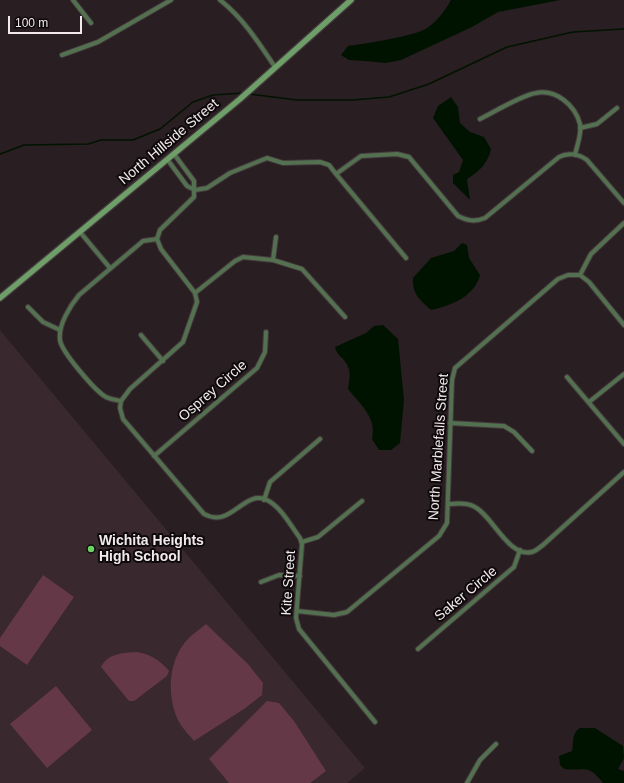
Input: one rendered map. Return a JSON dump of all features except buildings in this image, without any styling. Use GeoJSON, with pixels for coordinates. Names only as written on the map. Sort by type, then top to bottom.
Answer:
{"type":"FeatureCollection","features":[{"type":"Feature","properties":{"kind":"main road","name":"North Hillside Street"},"geometry":{"type":"LineString","coordinates":[[0,298],[167,160],[260,81],[351,0]]}},
{"type":"Feature","properties":{"kind":"street"},"geometry":{"type":"LineString","coordinates":[[73,0],[91,23]]}},
{"type":"Feature","properties":{"kind":"street"},"geometry":{"type":"LineString","coordinates":[[220,0],[231,8],[250,31],[275,67]]}},
{"type":"Feature","properties":{"kind":"street"},"geometry":{"type":"LineString","coordinates":[[62,55],[98,42],[168,1]]}},
{"type":"Feature","properties":{"kind":"street"},"geometry":{"type":"LineString","coordinates":[[480,118],[535,92],[544,92],[560,97],[568,103],[577,117],[580,128],[575,154]]}},
{"type":"Feature","properties":{"kind":"street"},"geometry":{"type":"LineString","coordinates":[[580,128],[597,124],[616,108]]}},
{"type":"Feature","properties":{"kind":"street"},"geometry":{"type":"LineString","coordinates":[[174,154],[194,181],[194,197],[190,203],[160,230],[157,239],[161,249],[195,293],[197,302],[186,336],[179,347],[130,389],[121,401],[120,408],[123,418],[199,509],[211,518],[217,519],[225,517],[250,501],[264,500],[270,482],[320,439]]}},
{"type":"Feature","properties":{"kind":"street"},"geometry":{"type":"LineString","coordinates":[[336,174],[361,156],[403,155],[409,157],[458,216],[469,221],[474,221],[485,218],[559,157],[564,154],[575,154],[584,158],[590,163],[624,203]]}},
{"type":"Feature","properties":{"kind":"street"},"geometry":{"type":"LineString","coordinates":[[167,160],[187,186],[195,190],[207,188],[230,173],[266,158],[283,162],[320,162],[329,166],[406,258]]}},
{"type":"Feature","properties":{"kind":"street"},"geometry":{"type":"LineString","coordinates":[[624,223],[591,254],[580,276],[588,282],[624,325]]}},
{"type":"Feature","properties":{"kind":"street"},"geometry":{"type":"LineString","coordinates":[[80,232],[110,268]]}},
{"type":"Feature","properties":{"kind":"street"},"geometry":{"type":"LineString","coordinates":[[273,260],[276,237]]}},
{"type":"Feature","properties":{"kind":"street"},"geometry":{"type":"LineString","coordinates":[[121,401],[105,396],[93,384],[61,345],[60,330],[74,301],[110,268],[143,241],[157,239]]}},
{"type":"Feature","properties":{"kind":"street"},"geometry":{"type":"LineString","coordinates":[[195,293],[235,261],[243,257],[273,260],[302,269],[345,317]]}},
{"type":"Feature","properties":{"kind":"street","name":"North Marblefalls Street"},"geometry":{"type":"LineString","coordinates":[[297,611],[337,615],[350,610],[439,536],[447,523],[452,380],[458,365],[558,279],[568,275],[580,276]]}},
{"type":"Feature","properties":{"kind":"street"},"geometry":{"type":"LineString","coordinates":[[28,307],[43,322],[60,330]]}},
{"type":"Feature","properties":{"kind":"street","name":"Osprey Circle"},"geometry":{"type":"LineString","coordinates":[[154,456],[257,368],[264,352],[266,332]]}},
{"type":"Feature","properties":{"kind":"street"},"geometry":{"type":"LineString","coordinates":[[141,335],[163,360]]}},
{"type":"Feature","properties":{"kind":"street"},"geometry":{"type":"LineString","coordinates":[[589,402],[624,374]]}},
{"type":"Feature","properties":{"kind":"street"},"geometry":{"type":"LineString","coordinates":[[567,377],[624,444]]}},
{"type":"Feature","properties":{"kind":"street"},"geometry":{"type":"LineString","coordinates":[[450,423],[504,426],[514,432],[532,451]]}},
{"type":"Feature","properties":{"kind":"street"},"geometry":{"type":"LineString","coordinates":[[448,504],[466,504],[478,508],[512,546],[520,550],[532,552],[543,545],[624,472]]}},
{"type":"Feature","properties":{"kind":"street","name":"Kite Street"},"geometry":{"type":"LineString","coordinates":[[264,500],[278,509],[302,542],[296,622],[299,630],[375,722]]}},
{"type":"Feature","properties":{"kind":"street"},"geometry":{"type":"LineString","coordinates":[[302,542],[318,537],[362,501]]}},
{"type":"Feature","properties":{"kind":"street","name":"Saker Circle"},"geometry":{"type":"LineString","coordinates":[[418,649],[514,567],[520,550]]}},
{"type":"Feature","properties":{"kind":"street"},"geometry":{"type":"LineString","coordinates":[[261,582],[280,575],[300,576]]}},
{"type":"Feature","properties":{"kind":"street"},"geometry":{"type":"LineString","coordinates":[[467,783],[480,760],[496,744]]}},
{"type":"Feature","properties":{"kind":"shaded area"},"geometry":{"type":"Polygon","coordinates":[[[451,0],[560,0],[498,12],[472,27],[401,60],[386,63],[349,60],[341,55],[348,46],[412,34],[427,28],[443,12],[451,0]]]}},
{"type":"Feature","properties":{"kind":"shaded area"},"geometry":{"type":"Polygon","coordinates":[[[451,97],[458,107],[460,123],[470,132],[484,137],[491,149],[488,159],[482,167],[467,179],[470,200],[453,183],[453,175],[459,172],[463,160],[433,118],[438,106],[451,97]]]}},
{"type":"Feature","properties":{"kind":"shaded area"},"geometry":{"type":"Polygon","coordinates":[[[462,243],[467,245],[469,258],[480,275],[477,282],[473,289],[461,299],[446,306],[431,310],[415,293],[413,278],[431,258],[454,251],[462,243]]]}},
{"type":"Feature","properties":{"kind":"shaded area"},"geometry":{"type":"Polygon","coordinates":[[[383,325],[398,339],[404,400],[400,443],[391,450],[379,450],[372,439],[373,431],[370,418],[363,406],[348,389],[350,376],[349,369],[335,347],[366,333],[374,326],[383,325]]]}},
{"type":"Feature","properties":{"kind":"shaded area","name":"Wichita Heights High School"},"geometry":{"type":"Polygon","coordinates":[[[0,330],[365,768],[347,783],[0,783],[0,330]]]}},
{"type":"Feature","properties":{"kind":"shaded area"},"geometry":{"type":"Polygon","coordinates":[[[43,575],[74,597],[27,665],[0,646],[0,638],[43,575]]]}},
{"type":"Feature","properties":{"kind":"shaded area"},"geometry":{"type":"Polygon","coordinates":[[[206,624],[248,664],[263,683],[262,695],[244,709],[194,741],[184,730],[175,713],[171,693],[172,672],[178,653],[185,642],[206,624]]]}},
{"type":"Feature","properties":{"kind":"shaded area"},"geometry":{"type":"Polygon","coordinates":[[[137,652],[154,658],[169,671],[167,676],[134,701],[129,701],[101,667],[104,662],[112,656],[121,653],[137,652]]]}},
{"type":"Feature","properties":{"kind":"shaded area"},"geometry":{"type":"Polygon","coordinates":[[[56,686],[92,730],[47,768],[10,724],[56,686]]]}},
{"type":"Feature","properties":{"kind":"shaded area"},"geometry":{"type":"Polygon","coordinates":[[[267,701],[279,703],[294,721],[326,771],[310,783],[229,783],[209,759],[267,701]]]}},
{"type":"Feature","properties":{"kind":"shaded area"},"geometry":{"type":"Polygon","coordinates":[[[580,728],[595,728],[623,746],[624,758],[618,769],[624,771],[624,783],[603,783],[598,776],[589,770],[564,769],[560,765],[559,756],[572,751],[574,735],[580,728]]]}},
{"type":"Feature","properties":{"kind":"waterway"},"geometry":{"type":"LineString","coordinates":[[249,94],[297,100],[352,100],[389,97],[429,84],[507,47],[573,32],[624,29]]}},
{"type":"Feature","properties":{"kind":"waterway"},"geometry":{"type":"LineString","coordinates":[[0,154],[24,145],[88,144],[101,140],[133,140],[160,129],[193,102],[213,95],[243,93]]}},
{"type":"Feature","properties":{"kind":"place","name":"Wichita Heights High School"},"geometry":{"type":"Point","coordinates":[91,549]}}]}
